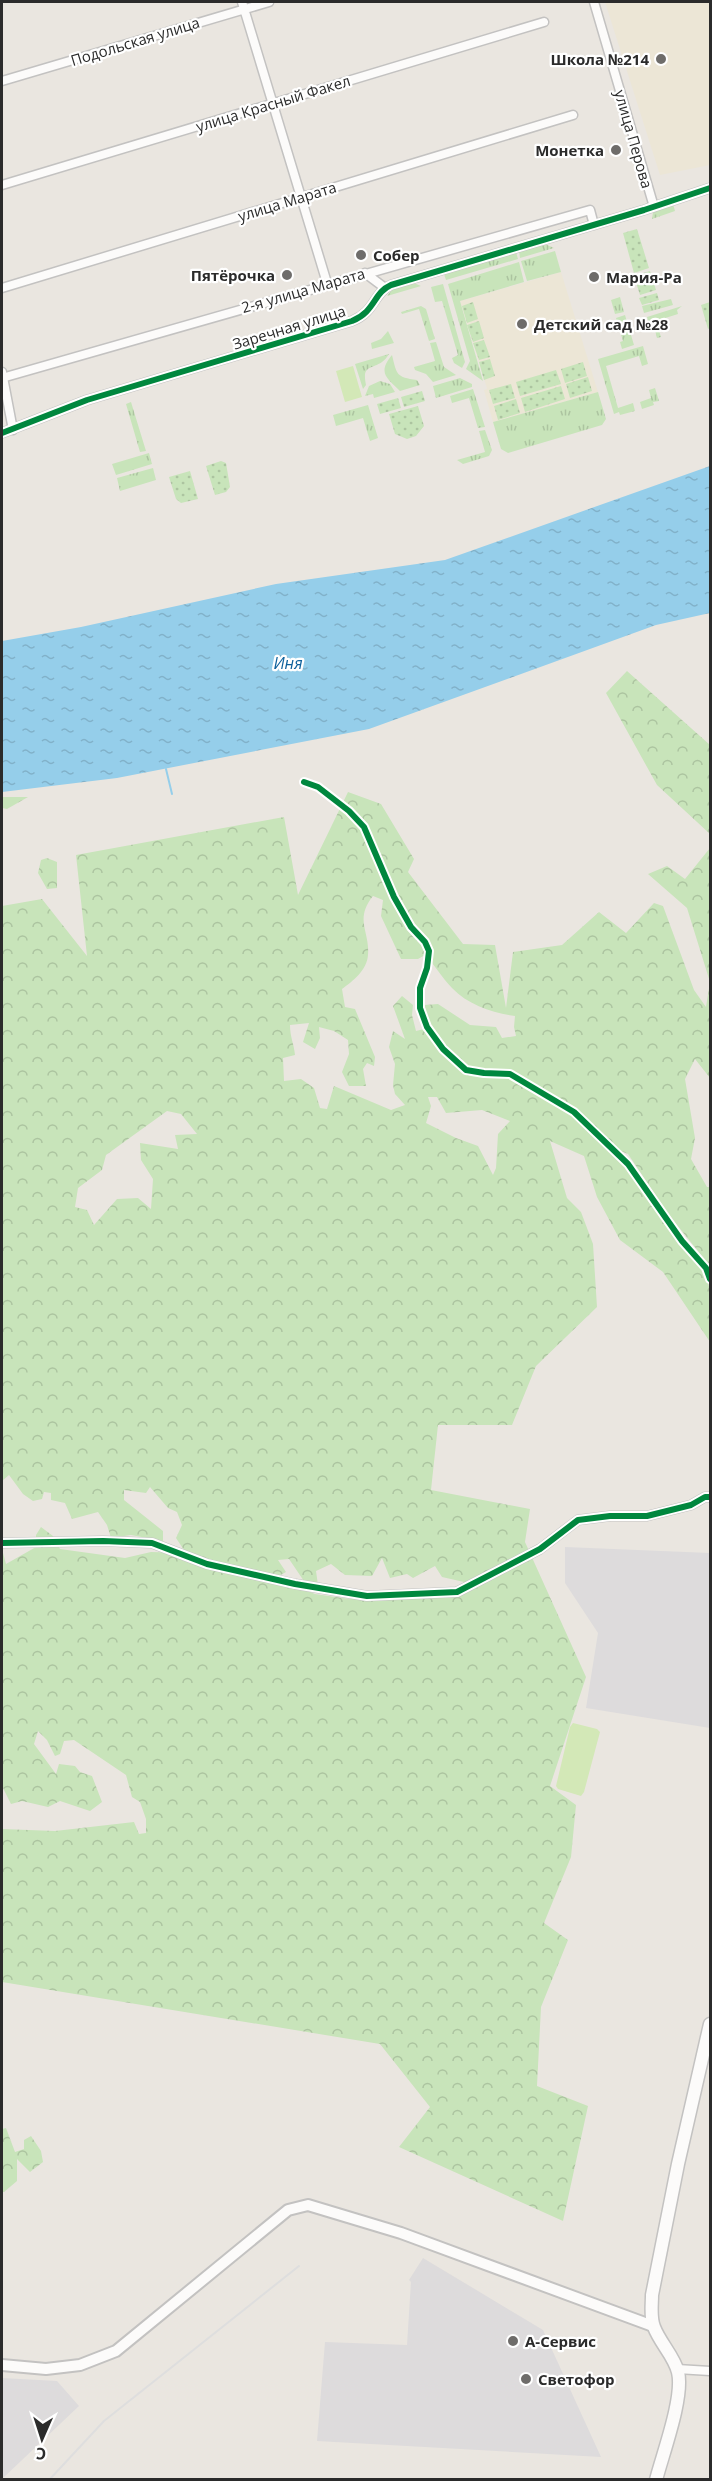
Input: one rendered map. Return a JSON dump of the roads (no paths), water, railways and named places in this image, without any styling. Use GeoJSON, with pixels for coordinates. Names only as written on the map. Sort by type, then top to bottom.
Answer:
{"type":"FeatureCollection","features":[{"type":"Feature","properties":{"kind":"main road"},"geometry":{"type":"LineString","coordinates":[[656,2480],[676,2402],[679,2378],[677,2369],[653,2326],[651,2312],[658,2261],[711,2024]]}},
{"type":"Feature","properties":{"kind":"street","name":"Подольская улица"},"geometry":{"type":"LineString","coordinates":[[2,81],[243,5],[269,2]]}},
{"type":"Feature","properties":{"kind":"street","name":"улица Перова"},"geometry":{"type":"LineString","coordinates":[[594,2],[654,207]]}},
{"type":"Feature","properties":{"kind":"street"},"geometry":{"type":"LineString","coordinates":[[243,5],[327,283]]}},
{"type":"Feature","properties":{"kind":"street","name":"улица Красный Факел"},"geometry":{"type":"LineString","coordinates":[[2,185],[544,22]]}},
{"type":"Feature","properties":{"kind":"street","name":"улица Марата"},"geometry":{"type":"LineString","coordinates":[[2,288],[573,115]]}},
{"type":"Feature","properties":{"kind":"street"},"geometry":{"type":"LineString","coordinates":[[365,273],[385,288],[711,188]]}},
{"type":"Feature","properties":{"kind":"street","name":"2-я улица Марата"},"geometry":{"type":"LineString","coordinates":[[2,376],[590,210],[594,225]]}},
{"type":"Feature","properties":{"kind":"street","name":"Заречная улица"},"geometry":{"type":"LineString","coordinates":[[2,433],[87,400],[352,321],[366,314],[385,288]]}},
{"type":"Feature","properties":{"kind":"street"},"geometry":{"type":"LineString","coordinates":[[2,376],[13,430]]}},
{"type":"Feature","properties":{"kind":"street"},"geometry":{"type":"LineString","coordinates":[[2,1543],[152,1543],[207,1564],[295,1584],[367,1596],[457,1592],[540,1549],[578,1520],[610,1516],[647,1516],[691,1505],[705,1497],[711,1497]]}},
{"type":"Feature","properties":{"kind":"street"},"geometry":{"type":"LineString","coordinates":[[2,2365],[46,2369],[80,2365],[116,2351],[288,2210],[308,2205],[401,2233],[653,2326]]}},
{"type":"Feature","properties":{"kind":"street"},"geometry":{"type":"LineString","coordinates":[[677,2369],[711,2371]]}},
{"type":"Feature","properties":{"kind":"water","name":"Иня"},"geometry":{"type":"Polygon","coordinates":[[[710,466],[710,613],[656,625],[369,729],[117,778],[2,792],[2,641],[81,627],[276,584],[445,560],[710,466]]]}},
{"type":"Feature","properties":{"kind":"waterway"},"geometry":{"type":"LineString","coordinates":[[166,769],[172,794]]}},
{"type":"Feature","properties":{"kind":"railway"},"geometry":{"type":"LineString","coordinates":[[49,2480],[104,2421],[299,2266]]}},
{"type":"Feature","properties":{"kind":"place","name":"Школа №214"},"geometry":{"type":"Point","coordinates":[661,59]}},
{"type":"Feature","properties":{"kind":"place","name":"Монетка"},"geometry":{"type":"Point","coordinates":[616,150]}},
{"type":"Feature","properties":{"kind":"place","name":"Собер"},"geometry":{"type":"Point","coordinates":[361,255]}},
{"type":"Feature","properties":{"kind":"place","name":"Пятёрочка"},"geometry":{"type":"Point","coordinates":[287,275]}},
{"type":"Feature","properties":{"kind":"place","name":"Мария-Ра"},"geometry":{"type":"Point","coordinates":[594,277]}},
{"type":"Feature","properties":{"kind":"place","name":"Детский сад №28"},"geometry":{"type":"Point","coordinates":[522,324]}},
{"type":"Feature","properties":{"kind":"place","name":"А-Сервис"},"geometry":{"type":"Point","coordinates":[513,2341]}},
{"type":"Feature","properties":{"kind":"place","name":"Светофор"},"geometry":{"type":"Point","coordinates":[526,2379]}}]}
